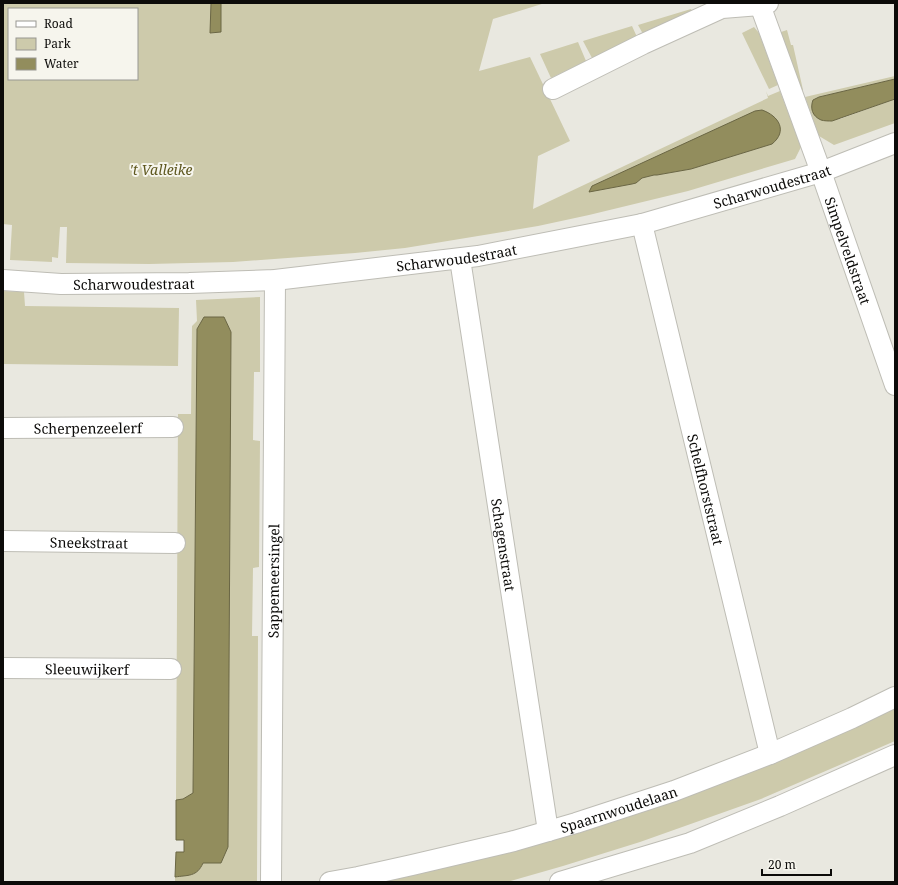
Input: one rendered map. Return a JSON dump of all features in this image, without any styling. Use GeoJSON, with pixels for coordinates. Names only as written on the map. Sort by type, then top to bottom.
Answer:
{"type":"FeatureCollection","features":[{"type":"Feature","properties":{"kind":"street"},"geometry":{"type":"LineString","coordinates":[[552,89],[643,44],[722,8],[764,4]]}},
{"type":"Feature","properties":{"kind":"street","name":"Simpelveldstraat"},"geometry":{"type":"LineString","coordinates":[[764,4],[895,384]]}},
{"type":"Feature","properties":{"kind":"street","name":"Scharwoudestraat"},"geometry":{"type":"LineString","coordinates":[[3,280],[69,284],[189,283],[275,280],[460,259],[642,224],[821,172],[895,143]]}},
{"type":"Feature","properties":{"kind":"street","name":"Schelfhorststraat"},"geometry":{"type":"LineString","coordinates":[[642,224],[770,754]]}},
{"type":"Feature","properties":{"kind":"street","name":"Schagenstraat"},"geometry":{"type":"LineString","coordinates":[[460,259],[548,831]]}},
{"type":"Feature","properties":{"kind":"street","name":"Sappemeersingel"},"geometry":{"type":"LineString","coordinates":[[271,882],[275,280]]}},
{"type":"Feature","properties":{"kind":"street","name":"Scherpenzeelerf"},"geometry":{"type":"LineString","coordinates":[[3,428],[173,427]]}},
{"type":"Feature","properties":{"kind":"street","name":"Sneekstraat"},"geometry":{"type":"LineString","coordinates":[[3,541],[175,543]]}},
{"type":"Feature","properties":{"kind":"street","name":"Sleeuwijkerf"},"geometry":{"type":"LineString","coordinates":[[3,668],[172,669]]}},
{"type":"Feature","properties":{"kind":"street","name":"Spaarnwoudelaan"},"geometry":{"type":"LineString","coordinates":[[330,882],[412,865],[514,841],[576,823],[674,791],[770,754],[852,718],[895,697]]}},
{"type":"Feature","properties":{"kind":"street"},"geometry":{"type":"LineString","coordinates":[[560,882],[690,843],[780,806],[895,755]]}},
{"type":"Feature","properties":{"kind":"green space","name":"'t Valleike"},"geometry":{"type":"Polygon","coordinates":[[[3,3],[211,3],[211,33],[221,32],[221,3],[545,3],[493,19],[479,71],[530,57],[570,141],[538,156],[533,209],[768,98],[766,91],[768,96],[780,91],[801,147],[795,159],[688,191],[589,215],[538,226],[405,248],[355,253],[233,262],[149,264],[66,263],[67,227],[60,227],[58,258],[52,257],[52,262],[10,260],[12,225],[3,224],[3,3]],[[772,144],[590,191],[632,184],[636,183],[642,178],[691,169],[772,144]]]}},
{"type":"Feature","properties":{"kind":"green space"},"geometry":{"type":"Polygon","coordinates":[[[691,9],[692,11],[643,34],[638,25],[691,9]]]}},
{"type":"Feature","properties":{"kind":"green space"},"geometry":{"type":"Polygon","coordinates":[[[632,26],[637,37],[592,58],[583,41],[632,26]]]}},
{"type":"Feature","properties":{"kind":"green space"},"geometry":{"type":"Polygon","coordinates":[[[754,27],[759,33],[778,85],[769,89],[742,33],[754,27]]]}},
{"type":"Feature","properties":{"kind":"green space"},"geometry":{"type":"Polygon","coordinates":[[[787,30],[791,45],[793,45],[803,90],[799,91],[778,33],[787,30]]]}},
{"type":"Feature","properties":{"kind":"green space"},"geometry":{"type":"Polygon","coordinates":[[[578,42],[586,61],[551,78],[540,54],[578,42]]]}},
{"type":"Feature","properties":{"kind":"green space"},"geometry":{"type":"Polygon","coordinates":[[[895,76],[895,79],[819,97],[840,119],[895,99],[895,123],[834,145],[819,136],[805,97],[895,76]]]}},
{"type":"Feature","properties":{"kind":"green space"},"geometry":{"type":"Polygon","coordinates":[[[3,291],[24,292],[25,306],[179,308],[178,366],[3,364],[3,291]]]}},
{"type":"Feature","properties":{"kind":"green space"},"geometry":{"type":"Polygon","coordinates":[[[260,297],[260,372],[254,372],[253,440],[260,441],[259,567],[253,568],[252,636],[258,636],[257,882],[175,882],[175,877],[188,876],[195,873],[203,863],[221,863],[228,847],[231,332],[224,317],[204,317],[197,329],[193,793],[183,799],[176,800],[178,414],[191,414],[192,326],[197,321],[196,300],[260,297]]]}},
{"type":"Feature","properties":{"kind":"green space"},"geometry":{"type":"Polygon","coordinates":[[[895,705],[895,741],[761,799],[640,842],[507,882],[357,882],[434,867],[895,705]]]}},
{"type":"Feature","properties":{"kind":"water"},"geometry":{"type":"Polygon","coordinates":[[[211,3],[221,3],[221,32],[210,33],[211,3]]]}},
{"type":"Feature","properties":{"kind":"water"},"geometry":{"type":"Polygon","coordinates":[[[895,79],[895,99],[832,121],[821,120],[812,112],[813,100],[819,97],[895,79]]]}},
{"type":"Feature","properties":{"kind":"water"},"geometry":{"type":"Polygon","coordinates":[[[762,110],[773,116],[779,124],[780,134],[772,144],[691,169],[654,175],[642,178],[636,183],[589,192],[592,186],[755,111],[762,110]]]}},
{"type":"Feature","properties":{"kind":"water"},"geometry":{"type":"Polygon","coordinates":[[[204,317],[224,317],[231,332],[228,847],[221,863],[203,863],[201,868],[195,873],[175,877],[176,852],[184,852],[184,840],[176,840],[176,800],[183,799],[193,793],[197,329],[204,317]]]}}]}
